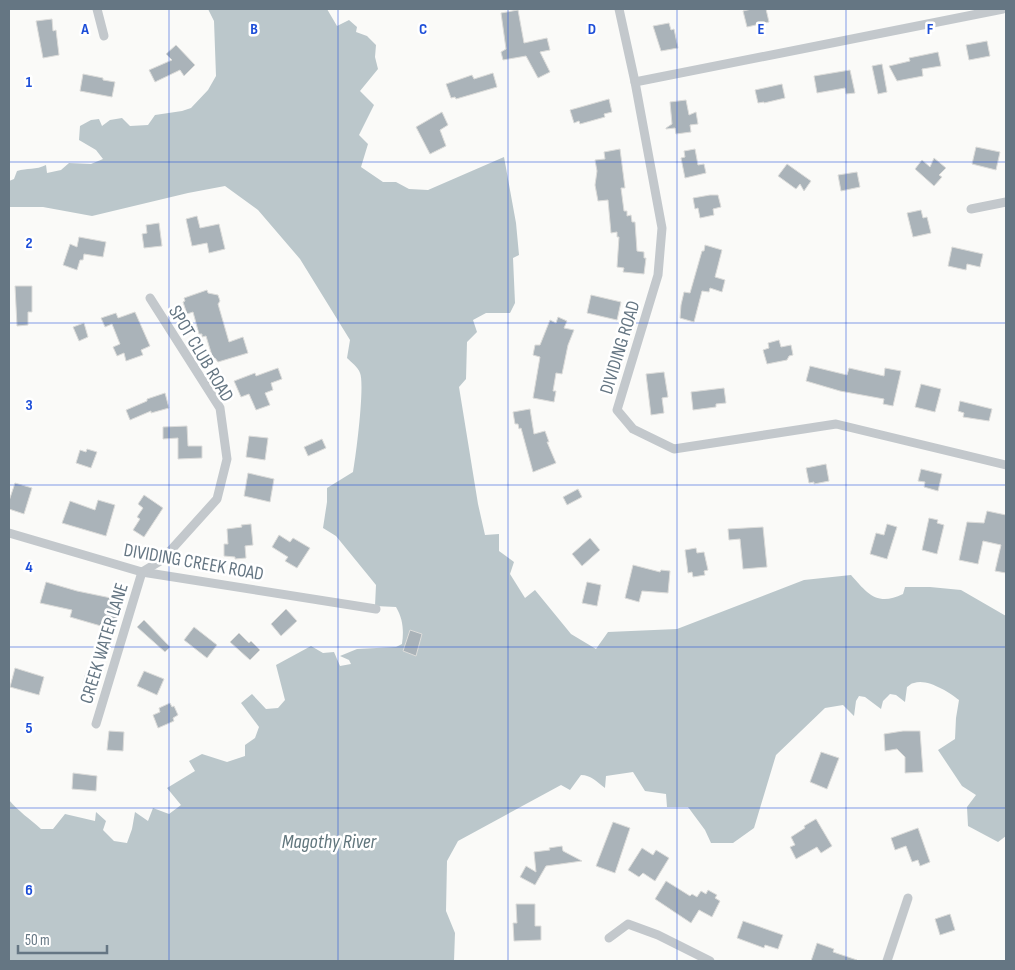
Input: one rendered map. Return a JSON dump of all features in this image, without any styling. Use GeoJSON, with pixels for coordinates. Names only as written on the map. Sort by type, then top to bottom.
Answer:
{"type":"FeatureCollection","features":[{"type":"Feature","properties":{"kind":"street"},"geometry":{"type":"LineString","coordinates":[[97,9],[104,36]]}},
{"type":"Feature","properties":{"kind":"street","name":"DIVIDING ROAD"},"geometry":{"type":"LineString","coordinates":[[619,9],[635,82],[662,228],[658,275],[617,410],[633,429],[674,449],[836,424],[1006,465]]}},
{"type":"Feature","properties":{"kind":"street"},"geometry":{"type":"LineString","coordinates":[[635,82],[1003,9]]}},
{"type":"Feature","properties":{"kind":"street"},"geometry":{"type":"LineString","coordinates":[[971,209],[1006,202]]}},
{"type":"Feature","properties":{"kind":"street","name":"SPOT CLUB ROAD"},"geometry":{"type":"LineString","coordinates":[[142,572],[162,560],[217,499],[227,459],[220,408],[150,298]]}},
{"type":"Feature","properties":{"kind":"street","name":"DIVIDING CREEK ROAD"},"geometry":{"type":"LineString","coordinates":[[9,533],[142,572],[376,609]]}},
{"type":"Feature","properties":{"kind":"street","name":"CREEK WATER LANE"},"geometry":{"type":"LineString","coordinates":[[96,724],[142,572]]}},
{"type":"Feature","properties":{"kind":"street"},"geometry":{"type":"LineString","coordinates":[[886,961],[908,898]]}},
{"type":"Feature","properties":{"kind":"street"},"geometry":{"type":"LineString","coordinates":[[609,938],[628,924],[658,935],[698,958],[710,961]]}},
{"type":"Feature","properties":{"kind":"water","name":"Magothy River"},"geometry":{"type":"Polygon","coordinates":[[[208,9],[327,9],[337,26],[349,20],[357,27],[356,32],[367,36],[376,45],[375,57],[378,69],[360,91],[374,105],[359,135],[368,144],[361,167],[383,182],[396,182],[409,189],[428,190],[504,157],[516,223],[519,255],[513,258],[515,303],[510,313],[486,313],[473,320],[477,332],[467,342],[466,379],[459,387],[478,504],[485,535],[499,534],[499,551],[514,562],[510,574],[525,598],[535,590],[571,634],[596,649],[608,632],[677,629],[804,580],[851,575],[873,596],[886,599],[903,594],[905,587],[961,590],[1006,616],[1006,836],[998,842],[968,826],[967,807],[976,795],[962,786],[938,750],[955,739],[959,700],[938,687],[925,682],[919,682],[912,683],[907,687],[905,702],[896,695],[890,694],[883,701],[881,709],[865,697],[859,696],[856,701],[854,716],[843,705],[825,708],[776,755],[754,828],[733,843],[711,843],[705,830],[688,807],[667,807],[666,794],[645,791],[633,772],[606,776],[605,788],[597,781],[581,775],[570,790],[561,785],[458,841],[447,861],[446,911],[455,933],[454,961],[9,961],[9,800],[41,829],[53,829],[65,814],[95,821],[96,812],[106,821],[103,830],[114,841],[127,843],[135,812],[148,821],[153,808],[169,814],[181,805],[167,788],[195,771],[189,761],[202,754],[227,762],[245,756],[245,745],[255,738],[259,727],[241,703],[252,694],[266,709],[278,708],[285,700],[276,665],[311,646],[323,653],[334,652],[340,666],[351,664],[349,660],[340,656],[357,649],[396,647],[402,644],[402,625],[396,607],[375,606],[376,585],[336,536],[323,528],[327,488],[353,472],[360,421],[361,380],[358,369],[347,358],[350,340],[300,259],[258,210],[225,186],[92,216],[43,207],[9,207],[9,181],[14,179],[17,171],[39,168],[46,165],[47,173],[61,170],[69,163],[91,164],[103,159],[96,150],[79,140],[80,126],[91,120],[99,119],[102,126],[110,120],[122,118],[130,126],[148,125],[155,115],[191,108],[208,90],[216,76],[214,21],[208,9]]]}},
{"type":"Feature","properties":{"kind":"building"},"geometry":{"type":"Polygon","coordinates":[[[766,9],[769,22],[747,27],[743,11],[766,9]]]}},
{"type":"Feature","properties":{"kind":"building"},"geometry":{"type":"Polygon","coordinates":[[[518,10],[524,43],[547,38],[550,50],[540,52],[550,72],[538,78],[526,56],[503,60],[501,52],[506,49],[501,13],[518,10]]]}},
{"type":"Feature","properties":{"kind":"building"},"geometry":{"type":"Polygon","coordinates":[[[52,19],[53,31],[56,30],[59,55],[43,58],[36,21],[52,19]]]}},
{"type":"Feature","properties":{"kind":"building"},"geometry":{"type":"Polygon","coordinates":[[[669,23],[671,30],[674,29],[678,48],[661,51],[653,26],[669,23]]]}},
{"type":"Feature","properties":{"kind":"building"},"geometry":{"type":"Polygon","coordinates":[[[987,41],[990,56],[969,60],[966,45],[987,41]]]}},
{"type":"Feature","properties":{"kind":"building"},"geometry":{"type":"Polygon","coordinates":[[[176,45],[195,65],[184,76],[180,70],[155,82],[149,70],[172,60],[166,54],[176,45]]]}},
{"type":"Feature","properties":{"kind":"building"},"geometry":{"type":"Polygon","coordinates":[[[938,52],[941,66],[922,69],[923,76],[897,81],[889,66],[910,61],[909,58],[938,52]]]}},
{"type":"Feature","properties":{"kind":"building"},"geometry":{"type":"Polygon","coordinates":[[[882,64],[887,92],[878,94],[872,66],[882,64]]]}},
{"type":"Feature","properties":{"kind":"building"},"geometry":{"type":"Polygon","coordinates":[[[850,70],[855,93],[846,94],[845,88],[817,93],[814,76],[850,70]]]}},
{"type":"Feature","properties":{"kind":"building"},"geometry":{"type":"Polygon","coordinates":[[[493,73],[497,87],[456,99],[455,97],[451,98],[446,84],[472,75],[474,79],[493,73]]]}},
{"type":"Feature","properties":{"kind":"building"},"geometry":{"type":"Polygon","coordinates":[[[83,74],[115,82],[112,97],[80,91],[83,74]]]}},
{"type":"Feature","properties":{"kind":"building"},"geometry":{"type":"Polygon","coordinates":[[[782,84],[785,98],[758,103],[755,90],[782,84]]]}},
{"type":"Feature","properties":{"kind":"building"},"geometry":{"type":"Polygon","coordinates":[[[609,99],[612,112],[604,114],[605,117],[580,124],[579,121],[574,123],[570,110],[609,99]]]}},
{"type":"Feature","properties":{"kind":"building"},"geometry":{"type":"Polygon","coordinates":[[[686,100],[689,115],[696,112],[698,124],[690,125],[691,132],[676,134],[675,128],[666,129],[672,124],[670,102],[686,100]]]}},
{"type":"Feature","properties":{"kind":"building"},"geometry":{"type":"Polygon","coordinates":[[[442,112],[448,125],[440,130],[446,146],[430,154],[416,127],[442,112]]]}},
{"type":"Feature","properties":{"kind":"building"},"geometry":{"type":"Polygon","coordinates":[[[976,147],[1000,152],[996,170],[972,164],[976,147]]]}},
{"type":"Feature","properties":{"kind":"building"},"geometry":{"type":"Polygon","coordinates":[[[620,149],[625,188],[621,188],[624,211],[627,211],[627,216],[631,215],[632,222],[635,222],[637,251],[644,252],[644,258],[646,258],[644,274],[623,272],[624,268],[617,267],[619,237],[617,237],[617,232],[611,233],[608,200],[598,201],[595,185],[597,171],[595,160],[605,159],[604,152],[620,149]]]}},
{"type":"Feature","properties":{"kind":"building"},"geometry":{"type":"Polygon","coordinates":[[[695,149],[698,165],[704,164],[706,173],[685,178],[681,158],[685,157],[684,151],[695,149]]]}},
{"type":"Feature","properties":{"kind":"building"},"geometry":{"type":"Polygon","coordinates":[[[934,158],[946,168],[939,175],[942,177],[934,186],[915,169],[922,160],[930,167],[934,158]]]}},
{"type":"Feature","properties":{"kind":"building"},"geometry":{"type":"Polygon","coordinates":[[[787,164],[811,181],[804,191],[800,184],[796,189],[778,176],[787,164]]]}},
{"type":"Feature","properties":{"kind":"building"},"geometry":{"type":"Polygon","coordinates":[[[857,172],[860,187],[841,191],[838,175],[857,172]]]}},
{"type":"Feature","properties":{"kind":"building"},"geometry":{"type":"Polygon","coordinates":[[[718,195],[721,207],[713,209],[714,215],[700,218],[698,208],[695,209],[693,198],[718,195]]]}},
{"type":"Feature","properties":{"kind":"building"},"geometry":{"type":"Polygon","coordinates":[[[921,210],[923,218],[927,217],[931,233],[913,237],[907,213],[921,210]]]}},
{"type":"Feature","properties":{"kind":"building"},"geometry":{"type":"Polygon","coordinates":[[[197,216],[200,228],[219,224],[225,249],[209,253],[207,243],[192,246],[186,219],[197,216]]]}},
{"type":"Feature","properties":{"kind":"building"},"geometry":{"type":"Polygon","coordinates":[[[159,223],[162,246],[144,248],[142,234],[147,233],[146,225],[159,223]]]}},
{"type":"Feature","properties":{"kind":"building"},"geometry":{"type":"Polygon","coordinates":[[[79,237],[106,242],[103,257],[84,254],[77,270],[63,265],[70,244],[77,247],[79,237]]]}},
{"type":"Feature","properties":{"kind":"building"},"geometry":{"type":"Polygon","coordinates":[[[705,245],[722,250],[715,277],[725,280],[722,292],[710,288],[709,292],[702,291],[694,322],[680,318],[681,305],[684,292],[690,293],[705,245]]]}},
{"type":"Feature","properties":{"kind":"building"},"geometry":{"type":"Polygon","coordinates":[[[952,247],[983,254],[980,267],[967,264],[966,270],[948,266],[952,247]]]}},
{"type":"Feature","properties":{"kind":"building"},"geometry":{"type":"Polygon","coordinates":[[[15,286],[32,286],[32,312],[28,312],[28,325],[17,326],[15,286]]]}},
{"type":"Feature","properties":{"kind":"building"},"geometry":{"type":"Polygon","coordinates":[[[207,290],[208,293],[218,295],[220,301],[218,304],[229,342],[243,337],[248,353],[218,362],[215,358],[213,359],[206,336],[202,337],[202,334],[199,334],[193,312],[187,314],[183,302],[185,301],[184,298],[207,290]]]}},
{"type":"Feature","properties":{"kind":"building"},"geometry":{"type":"Polygon","coordinates":[[[591,295],[621,302],[617,320],[587,313],[591,295]]]}},
{"type":"Feature","properties":{"kind":"building"},"geometry":{"type":"Polygon","coordinates":[[[135,312],[150,346],[141,350],[143,355],[126,361],[124,353],[117,356],[113,347],[120,344],[112,324],[105,327],[101,318],[116,313],[118,318],[135,312]]]}},
{"type":"Feature","properties":{"kind":"building"},"geometry":{"type":"Polygon","coordinates":[[[558,317],[567,321],[564,328],[574,330],[568,345],[562,374],[556,373],[553,391],[556,391],[554,402],[533,398],[540,357],[533,355],[535,345],[540,345],[550,320],[556,323],[558,317]]]}},
{"type":"Feature","properties":{"kind":"building"},"geometry":{"type":"Polygon","coordinates":[[[84,323],[88,337],[79,341],[73,327],[84,323]]]}},
{"type":"Feature","properties":{"kind":"building"},"geometry":{"type":"Polygon","coordinates":[[[779,340],[781,347],[791,345],[793,355],[789,356],[787,360],[767,364],[763,350],[769,348],[768,343],[779,340]]]}},
{"type":"Feature","properties":{"kind":"building"},"geometry":{"type":"Polygon","coordinates":[[[810,366],[847,375],[849,368],[884,376],[885,368],[901,371],[893,406],[883,404],[884,399],[840,391],[806,381],[810,366]]]}},
{"type":"Feature","properties":{"kind":"building"},"geometry":{"type":"Polygon","coordinates":[[[278,368],[282,379],[271,383],[273,390],[265,393],[270,405],[256,410],[249,394],[241,397],[234,381],[255,373],[256,376],[278,368]]]}},
{"type":"Feature","properties":{"kind":"building"},"geometry":{"type":"Polygon","coordinates":[[[664,372],[668,397],[662,398],[664,413],[651,415],[646,374],[664,372]]]}},
{"type":"Feature","properties":{"kind":"building"},"geometry":{"type":"Polygon","coordinates":[[[921,384],[941,389],[935,412],[915,407],[921,384]]]}},
{"type":"Feature","properties":{"kind":"building"},"geometry":{"type":"Polygon","coordinates":[[[724,388],[726,403],[716,404],[716,407],[693,410],[691,392],[724,388]]]}},
{"type":"Feature","properties":{"kind":"building"},"geometry":{"type":"Polygon","coordinates":[[[165,393],[169,408],[151,413],[151,411],[130,420],[126,410],[147,401],[147,399],[165,393]]]}},
{"type":"Feature","properties":{"kind":"building"},"geometry":{"type":"Polygon","coordinates":[[[960,401],[992,409],[989,421],[963,417],[964,413],[958,411],[960,401]]]}},
{"type":"Feature","properties":{"kind":"building"},"geometry":{"type":"Polygon","coordinates":[[[530,409],[534,434],[545,431],[549,442],[547,442],[556,463],[533,472],[521,428],[519,429],[518,424],[515,424],[513,412],[530,409]]]}},
{"type":"Feature","properties":{"kind":"building"},"geometry":{"type":"Polygon","coordinates":[[[187,426],[188,446],[202,446],[202,458],[178,459],[178,438],[163,439],[163,427],[187,426]]]}},
{"type":"Feature","properties":{"kind":"building"},"geometry":{"type":"Polygon","coordinates":[[[249,436],[268,438],[265,460],[246,457],[249,436]]]}},
{"type":"Feature","properties":{"kind":"building"},"geometry":{"type":"Polygon","coordinates":[[[322,439],[326,448],[308,456],[304,447],[322,439]]]}},
{"type":"Feature","properties":{"kind":"building"},"geometry":{"type":"Polygon","coordinates":[[[87,449],[97,452],[91,468],[76,463],[80,450],[86,452],[87,449]]]}},
{"type":"Feature","properties":{"kind":"building"},"geometry":{"type":"Polygon","coordinates":[[[826,464],[829,481],[809,483],[806,468],[826,464]]]}},
{"type":"Feature","properties":{"kind":"building"},"geometry":{"type":"Polygon","coordinates":[[[921,469],[942,474],[938,491],[924,487],[925,482],[918,481],[921,469]]]}},
{"type":"Feature","properties":{"kind":"building"},"geometry":{"type":"Polygon","coordinates":[[[248,473],[274,479],[270,502],[244,496],[248,473]]]}},
{"type":"Feature","properties":{"kind":"building"},"geometry":{"type":"Polygon","coordinates":[[[15,483],[32,488],[24,514],[9,509],[9,501],[15,483]]]}},
{"type":"Feature","properties":{"kind":"building"},"geometry":{"type":"Polygon","coordinates":[[[578,489],[582,497],[567,505],[563,497],[578,489]]]}},
{"type":"Feature","properties":{"kind":"building"},"geometry":{"type":"Polygon","coordinates":[[[144,495],[163,508],[144,537],[133,530],[140,519],[137,517],[143,508],[138,504],[144,495]]]}},
{"type":"Feature","properties":{"kind":"building"},"geometry":{"type":"Polygon","coordinates":[[[98,500],[115,505],[106,536],[62,523],[70,501],[95,510],[98,500]]]}},
{"type":"Feature","properties":{"kind":"building"},"geometry":{"type":"Polygon","coordinates":[[[987,511],[1006,515],[1006,573],[995,571],[1001,545],[983,541],[978,564],[959,560],[967,522],[984,523],[987,511]]]}},
{"type":"Feature","properties":{"kind":"building"},"geometry":{"type":"Polygon","coordinates":[[[929,518],[938,520],[937,523],[944,525],[937,554],[922,550],[929,518]]]}},
{"type":"Feature","properties":{"kind":"building"},"geometry":{"type":"Polygon","coordinates":[[[251,524],[253,545],[245,546],[246,558],[235,559],[235,557],[224,556],[224,544],[228,544],[227,529],[251,524]]]}},
{"type":"Feature","properties":{"kind":"building"},"geometry":{"type":"Polygon","coordinates":[[[887,524],[897,527],[887,559],[870,554],[876,533],[884,535],[887,524]]]}},
{"type":"Feature","properties":{"kind":"building"},"geometry":{"type":"Polygon","coordinates":[[[763,527],[767,567],[743,569],[740,539],[729,540],[728,529],[763,527]]]}},
{"type":"Feature","properties":{"kind":"building"},"geometry":{"type":"Polygon","coordinates":[[[279,535],[290,542],[293,538],[310,548],[297,568],[285,561],[288,557],[272,547],[279,535]]]}},
{"type":"Feature","properties":{"kind":"building"},"geometry":{"type":"Polygon","coordinates":[[[590,538],[600,550],[582,566],[572,554],[590,538]]]}},
{"type":"Feature","properties":{"kind":"building"},"geometry":{"type":"Polygon","coordinates":[[[696,548],[697,553],[704,552],[708,570],[704,571],[705,575],[693,577],[692,572],[688,573],[685,550],[696,548]]]}},
{"type":"Feature","properties":{"kind":"building"},"geometry":{"type":"Polygon","coordinates":[[[633,565],[660,572],[661,570],[670,571],[668,593],[642,591],[639,602],[625,598],[633,565]]]}},
{"type":"Feature","properties":{"kind":"building"},"geometry":{"type":"Polygon","coordinates":[[[46,582],[77,591],[122,599],[110,647],[97,643],[101,626],[70,617],[72,610],[40,603],[46,582]]]}},
{"type":"Feature","properties":{"kind":"building"},"geometry":{"type":"Polygon","coordinates":[[[587,582],[601,585],[597,606],[582,603],[587,582]]]}},
{"type":"Feature","properties":{"kind":"building"},"geometry":{"type":"Polygon","coordinates":[[[286,609],[297,621],[281,636],[271,624],[286,609]]]}},
{"type":"Feature","properties":{"kind":"building"},"geometry":{"type":"Polygon","coordinates":[[[144,620],[170,647],[165,652],[137,627],[144,620]]]}},
{"type":"Feature","properties":{"kind":"building"},"geometry":{"type":"Polygon","coordinates":[[[194,627],[217,645],[207,658],[184,640],[194,627]]]}},
{"type":"Feature","properties":{"kind":"building"},"geometry":{"type":"Polygon","coordinates":[[[410,630],[422,634],[416,656],[403,651],[410,630]]]}},
{"type":"Feature","properties":{"kind":"building"},"geometry":{"type":"Polygon","coordinates":[[[239,633],[260,650],[250,660],[230,642],[239,633]]]}},
{"type":"Feature","properties":{"kind":"building"},"geometry":{"type":"Polygon","coordinates":[[[15,668],[44,677],[39,695],[10,687],[15,668]]]}},
{"type":"Feature","properties":{"kind":"building"},"geometry":{"type":"Polygon","coordinates":[[[144,671],[164,679],[157,695],[137,686],[144,671]]]}},
{"type":"Feature","properties":{"kind":"building"},"geometry":{"type":"Polygon","coordinates":[[[86,673],[101,678],[98,688],[83,683],[86,673]]]}},
{"type":"Feature","properties":{"kind":"building"},"geometry":{"type":"Polygon","coordinates":[[[170,703],[172,707],[174,706],[178,715],[173,718],[174,721],[158,728],[153,715],[160,712],[159,708],[170,703]]]}},
{"type":"Feature","properties":{"kind":"building"},"geometry":{"type":"Polygon","coordinates":[[[109,731],[124,732],[123,751],[107,750],[109,731]]]}},
{"type":"Feature","properties":{"kind":"building"},"geometry":{"type":"Polygon","coordinates":[[[920,731],[923,772],[905,773],[905,757],[897,749],[885,751],[884,734],[920,731]]]}},
{"type":"Feature","properties":{"kind":"building"},"geometry":{"type":"Polygon","coordinates":[[[821,752],[839,758],[827,789],[810,782],[821,752]]]}},
{"type":"Feature","properties":{"kind":"building"},"geometry":{"type":"Polygon","coordinates":[[[73,773],[97,776],[96,791],[72,789],[73,773]]]}},
{"type":"Feature","properties":{"kind":"building"},"geometry":{"type":"Polygon","coordinates":[[[816,819],[832,846],[821,853],[817,847],[796,859],[790,847],[795,845],[791,837],[816,819]]]}},
{"type":"Feature","properties":{"kind":"building"},"geometry":{"type":"Polygon","coordinates":[[[613,822],[630,828],[615,873],[596,866],[613,822]]]}},
{"type":"Feature","properties":{"kind":"building"},"geometry":{"type":"Polygon","coordinates":[[[918,828],[930,862],[920,866],[918,860],[912,862],[906,846],[895,850],[891,838],[918,828]]]}},
{"type":"Feature","properties":{"kind":"building"},"geometry":{"type":"Polygon","coordinates":[[[562,846],[563,851],[582,861],[546,866],[535,885],[520,877],[526,866],[536,872],[534,852],[562,846]]]}},
{"type":"Feature","properties":{"kind":"building"},"geometry":{"type":"Polygon","coordinates":[[[642,848],[653,855],[656,850],[669,858],[655,881],[643,873],[639,877],[628,870],[642,848]]]}},
{"type":"Feature","properties":{"kind":"building"},"geometry":{"type":"Polygon","coordinates":[[[666,881],[690,896],[692,894],[697,897],[701,891],[706,894],[708,890],[717,895],[715,898],[720,901],[712,917],[699,910],[691,923],[655,899],[666,881]]]}},
{"type":"Feature","properties":{"kind":"building"},"geometry":{"type":"Polygon","coordinates":[[[516,904],[535,904],[535,926],[541,926],[541,940],[514,941],[513,923],[517,923],[516,904]]]}},
{"type":"Feature","properties":{"kind":"building"},"geometry":{"type":"Polygon","coordinates":[[[950,914],[955,930],[940,935],[935,919],[950,914]]]}},
{"type":"Feature","properties":{"kind":"building"},"geometry":{"type":"Polygon","coordinates":[[[743,921],[783,935],[778,949],[765,945],[764,948],[737,938],[743,921]]]}},
{"type":"Feature","properties":{"kind":"building"},"geometry":{"type":"Polygon","coordinates":[[[817,943],[834,949],[833,952],[857,960],[811,961],[817,943]]]}}]}
